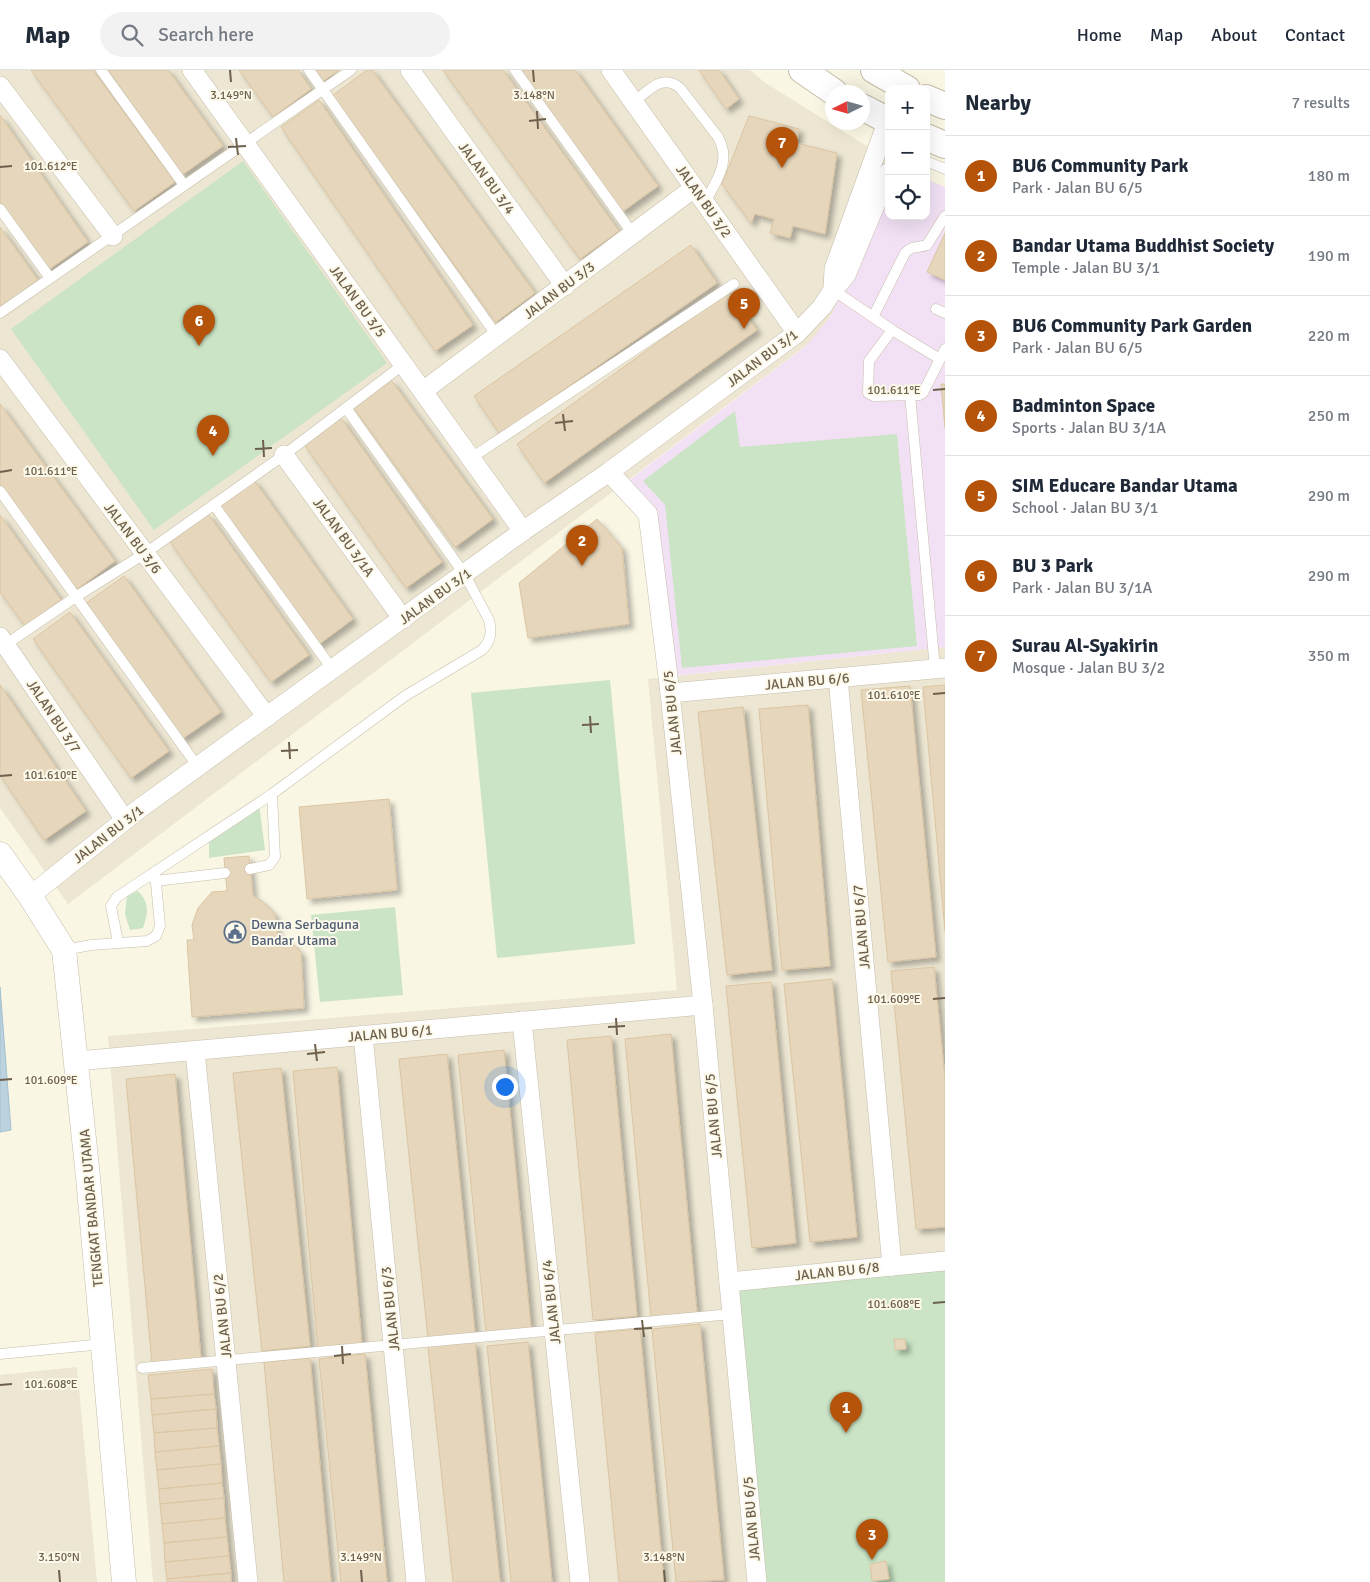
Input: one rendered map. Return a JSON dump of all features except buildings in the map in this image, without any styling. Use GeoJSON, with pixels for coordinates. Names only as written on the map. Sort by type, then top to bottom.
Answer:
{"type":"FeatureCollection","features":[{"type":"Feature","properties":{"kind":"main road"},"geometry":{"type":"LineString","coordinates":[[802,70],[825,86]]}},
{"type":"Feature","properties":{"kind":"main road"},"geometry":{"type":"LineString","coordinates":[[874,70],[899,85]]}},
{"type":"Feature","properties":{"kind":"main road"},"geometry":{"type":"LineString","coordinates":[[930,100],[945,106]]}},
{"type":"Feature","properties":{"kind":"main road"},"geometry":{"type":"LineString","coordinates":[[870,111],[885,118]]}},
{"type":"Feature","properties":{"kind":"main road"},"geometry":{"type":"LineString","coordinates":[[930,139],[945,145]]}},
{"type":"Feature","properties":{"kind":"street","name":"JALAN BU 3/5"},"geometry":{"type":"LineString","coordinates":[[192,70],[523,531]]}},
{"type":"Feature","properties":{"kind":"street","name":"JALAN BU 3/4"},"geometry":{"type":"LineString","coordinates":[[410,70],[565,286]]}},
{"type":"Feature","properties":{"kind":"street","name":"JALAN BU 3/2"},"geometry":{"type":"LineString","coordinates":[[611,70],[797,333]]}},
{"type":"Feature","properties":{"kind":"street"},"geometry":{"type":"LineString","coordinates":[[0,86],[113,236]]}},
{"type":"Feature","properties":{"kind":"street","name":"JALAN BU 3/1"},"geometry":{"type":"LineString","coordinates":[[833,290],[834,269],[885,128]]}},
{"type":"Feature","properties":{"kind":"street","name":"JALAN BU 3/1"},"geometry":{"type":"LineString","coordinates":[[30,896],[125,820],[465,575],[523,531],[609,472],[797,333],[822,307],[846,274],[888,175]]}},
{"type":"Feature","properties":{"kind":"street","name":"JALAN BU 3/3"},"geometry":{"type":"LineString","coordinates":[[423,391],[633,234],[700,195]]}},
{"type":"Feature","properties":{"kind":"street","name":"JALAN BU 3/6"},"geometry":{"type":"LineString","coordinates":[[0,359],[266,717]]}},
{"type":"Feature","properties":{"kind":"street","name":"JALAN BU 3/1A"},"geometry":{"type":"LineString","coordinates":[[284,455],[403,619]]}},
{"type":"Feature","properties":{"kind":"street","name":"JALAN BU 6/5"},"geometry":{"type":"LineString","coordinates":[[609,472],[648,514],[670,693],[703,1005],[757,1582]]}},
{"type":"Feature","properties":{"kind":"street","name":"JALAN BU 3/7"},"geometry":{"type":"LineString","coordinates":[[2,644],[125,820]]}},
{"type":"Feature","properties":{"kind":"street","name":"JALAN BU 6/6"},"geometry":{"type":"LineString","coordinates":[[670,693],[940,668]]}},
{"type":"Feature","properties":{"kind":"street","name":"JALAN BU 6/7"},"geometry":{"type":"LineString","coordinates":[[838,678],[892,1266]]}},
{"type":"Feature","properties":{"kind":"street","name":"TENGKAT BANDAR UTAMA"},"geometry":{"type":"LineString","coordinates":[[0,854],[30,896],[64,950],[77,1061],[124,1582]]}},
{"type":"Feature","properties":{"kind":"street","name":"JALAN BU 6/1"},"geometry":{"type":"LineString","coordinates":[[77,1061],[703,1005]]}},
{"type":"Feature","properties":{"kind":"street","name":"JALAN BU 6/4"},"geometry":{"type":"LineString","coordinates":[[522,1021],[580,1582]]}},
{"type":"Feature","properties":{"kind":"street","name":"JALAN BU 6/3"},"geometry":{"type":"LineString","coordinates":[[363,1035],[416,1582]]}},
{"type":"Feature","properties":{"kind":"street","name":"JALAN BU 6/2"},"geometry":{"type":"LineString","coordinates":[[195,1050],[248,1582]]}},
{"type":"Feature","properties":{"kind":"street","name":"JALAN BU 6/8"},"geometry":{"type":"LineString","coordinates":[[729,1282],[945,1261]]}},
{"type":"Feature","properties":{"kind":"lane"},"geometry":{"type":"LineString","coordinates":[[101,70],[184,185]]}},
{"type":"Feature","properties":{"kind":"lane"},"geometry":{"type":"LineString","coordinates":[[309,70],[497,336]]}},
{"type":"Feature","properties":{"kind":"lane"},"geometry":{"type":"LineString","coordinates":[[0,313],[351,70]]}},
{"type":"Feature","properties":{"kind":"lane"},"geometry":{"type":"LineString","coordinates":[[515,70],[633,234]]}},
{"type":"Feature","properties":{"kind":"lane"},"geometry":{"type":"LineString","coordinates":[[634,102],[657,84],[665,81],[673,82],[680,88],[718,138],[723,146],[724,162],[700,195]]}},
{"type":"Feature","properties":{"kind":"lane"},"geometry":{"type":"LineString","coordinates":[[930,163],[945,169]]}},
{"type":"Feature","properties":{"kind":"lane"},"geometry":{"type":"LineString","coordinates":[[0,209],[50,278]]}},
{"type":"Feature","properties":{"kind":"lane"},"geometry":{"type":"LineString","coordinates":[[873,317],[909,248],[927,245],[945,216]]}},
{"type":"Feature","properties":{"kind":"lane"},"geometry":{"type":"LineString","coordinates":[[471,458],[734,284]]}},
{"type":"Feature","properties":{"kind":"lane"},"geometry":{"type":"LineString","coordinates":[[833,290],[892,330],[940,359]]}},
{"type":"Feature","properties":{"kind":"lane"},"geometry":{"type":"LineString","coordinates":[[892,330],[869,361],[868,393],[874,396],[923,393],[945,349]]}},
{"type":"Feature","properties":{"kind":"lane"},"geometry":{"type":"LineString","coordinates":[[2,644],[144,554],[284,455],[404,364]]}},
{"type":"Feature","properties":{"kind":"lane"},"geometry":{"type":"LineString","coordinates":[[910,395],[940,668]]}},
{"type":"Feature","properties":{"kind":"lane"},"geometry":{"type":"LineString","coordinates":[[118,942],[112,912],[113,901],[155,877],[406,696],[482,650],[491,637],[489,620],[465,575],[346,408]]}},
{"type":"Feature","properties":{"kind":"lane"},"geometry":{"type":"LineString","coordinates":[[0,491],[198,767]]}},
{"type":"Feature","properties":{"kind":"lane"},"geometry":{"type":"LineString","coordinates":[[214,505],[333,670]]}},
{"type":"Feature","properties":{"kind":"lane"},"geometry":{"type":"LineString","coordinates":[[250,870],[269,865],[275,857],[272,794]]}},
{"type":"Feature","properties":{"kind":"lane"},"geometry":{"type":"LineString","coordinates":[[155,877],[225,873]]}},
{"type":"Feature","properties":{"kind":"lane"},"geometry":{"type":"LineString","coordinates":[[64,950],[118,942],[147,941],[156,936],[160,926],[155,877]]}},
{"type":"Feature","properties":{"kind":"lane"},"geometry":{"type":"LineString","coordinates":[[142,1368],[732,1314]]}},
{"type":"Feature","properties":{"kind":"lane"},"geometry":{"type":"LineString","coordinates":[[0,1354],[103,1344]]}},
{"type":"Feature","properties":{"kind":"shaded area"},"geometry":{"type":"Polygon","coordinates":[[[0,70],[750,70],[764,82],[825,120],[825,130],[841,130],[885,158],[885,205],[853,281],[817,337],[68,904],[0,808],[0,70]]]}},
{"type":"Feature","properties":{"kind":"shaded area"},"geometry":{"type":"Polygon","coordinates":[[[930,181],[945,187],[945,647],[674,676],[655,512],[628,481],[806,346],[830,317],[885,200],[885,220],[930,220],[930,181]]]}},
{"type":"Feature","properties":{"kind":"shaded area"},"geometry":{"type":"Polygon","coordinates":[[[945,647],[945,1582],[153,1582],[108,1036],[677,990],[648,679],[945,647]]]}},
{"type":"Feature","properties":{"kind":"shaded area"},"geometry":{"type":"Polygon","coordinates":[[[77,1367],[97,1582],[0,1582],[0,1375],[77,1367]]]}},
{"type":"Feature","properties":{"kind":"green space"},"geometry":{"type":"Polygon","coordinates":[[[243,161],[387,363],[154,530],[11,329],[243,161]]]}},
{"type":"Feature","properties":{"kind":"green space"},"geometry":{"type":"Polygon","coordinates":[[[735,411],[740,447],[897,434],[917,646],[682,668],[665,505],[643,481],[735,411]]]}},
{"type":"Feature","properties":{"kind":"green space"},"geometry":{"type":"Polygon","coordinates":[[[610,680],[635,944],[497,958],[471,693],[610,680]]]}},
{"type":"Feature","properties":{"kind":"green space"},"geometry":{"type":"Polygon","coordinates":[[[259,804],[265,850],[209,858],[209,834],[259,804]]]}},
{"type":"Feature","properties":{"kind":"green space"},"geometry":{"type":"Polygon","coordinates":[[[138,891],[145,900],[147,908],[146,917],[143,928],[130,930],[125,914],[127,896],[138,891]]]}},
{"type":"Feature","properties":{"kind":"green space"},"geometry":{"type":"Polygon","coordinates":[[[395,907],[403,995],[320,1002],[311,915],[395,907]]]}},
{"type":"Feature","properties":{"kind":"green space"},"geometry":{"type":"Polygon","coordinates":[[[945,1264],[945,1582],[760,1582],[732,1285],[945,1264]]]}},
{"type":"Feature","properties":{"kind":"water"},"geometry":{"type":"Polygon","coordinates":[[[0,987],[11,1130],[0,1132],[0,987]]]}},
{"type":"Feature","properties":{"kind":"place","name":"Surau Al-Syakirin"},"geometry":{"type":"Point","coordinates":[782,168]}},
{"type":"Feature","properties":{"kind":"place","name":"SIM Educare Bandar Utama"},"geometry":{"type":"Point","coordinates":[744,329]}},
{"type":"Feature","properties":{"kind":"place","name":"BU 3 Park"},"geometry":{"type":"Point","coordinates":[199,346]}},
{"type":"Feature","properties":{"kind":"place","name":"Badminton Space"},"geometry":{"type":"Point","coordinates":[213,456]}},
{"type":"Feature","properties":{"kind":"place","name":"Bandar Utama Buddhist Society"},"geometry":{"type":"Point","coordinates":[582,566]}},
{"type":"Feature","properties":{"kind":"place","name":"Dewna Serbaguna Bandar Utama"},"geometry":{"type":"Point","coordinates":[235,932]}},
{"type":"Feature","properties":{"kind":"place","name":"BU6 Community Park"},"geometry":{"type":"Point","coordinates":[846,1433]}},
{"type":"Feature","properties":{"kind":"place","name":"BU6 Community Park Garden"},"geometry":{"type":"Point","coordinates":[872,1560]}}]}
